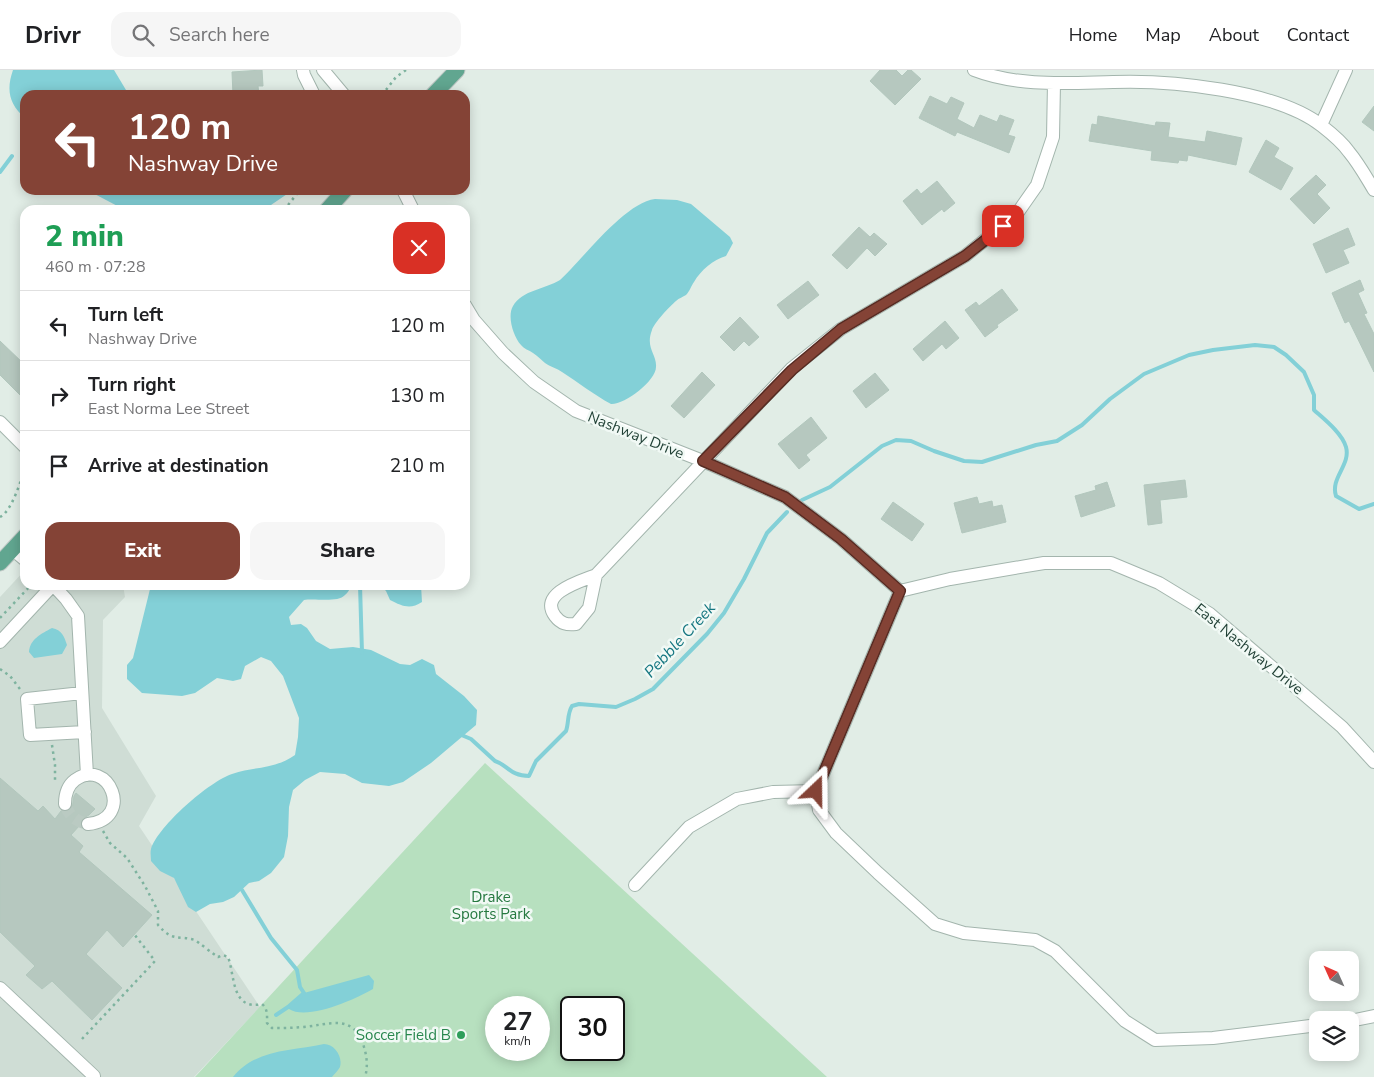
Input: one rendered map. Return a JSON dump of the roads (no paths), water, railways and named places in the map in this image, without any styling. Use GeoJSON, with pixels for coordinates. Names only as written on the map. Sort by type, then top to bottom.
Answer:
{"type":"FeatureCollection","features":[{"type":"Feature","properties":{"kind":"main road"},"geometry":{"type":"LineString","coordinates":[[438,90],[457,70]]}},
{"type":"Feature","properties":{"kind":"main road"},"geometry":{"type":"LineString","coordinates":[[332,205],[340,195]]}},
{"type":"Feature","properties":{"kind":"main road"},"geometry":{"type":"LineString","coordinates":[[0,563],[20,541]]}},
{"type":"Feature","properties":{"kind":"street"},"geometry":{"type":"LineString","coordinates":[[303,70],[312,90]]}},
{"type":"Feature","properties":{"kind":"street"},"geometry":{"type":"LineString","coordinates":[[323,70],[340,90]]}},
{"type":"Feature","properties":{"kind":"street"},"geometry":{"type":"LineString","coordinates":[[974,70],[1004,79],[1054,83],[1143,81],[1161,76],[1244,93],[1300,112],[1321,125],[1349,150],[1374,190]]}},
{"type":"Feature","properties":{"kind":"street"},"geometry":{"type":"LineString","coordinates":[[1321,125],[1346,70]]}},
{"type":"Feature","properties":{"kind":"street"},"geometry":{"type":"LineString","coordinates":[[596,575],[792,370],[841,329],[965,256],[1016,215],[1037,185],[1053,137],[1054,83]]}},
{"type":"Feature","properties":{"kind":"street","name":"Nashway Drive"},"geometry":{"type":"LineString","coordinates":[[470,313],[503,353],[534,382],[576,411],[703,461],[785,497],[841,539],[900,591]]}},
{"type":"Feature","properties":{"kind":"street"},"geometry":{"type":"LineString","coordinates":[[0,422],[20,442]]}},
{"type":"Feature","properties":{"kind":"street"},"geometry":{"type":"LineString","coordinates":[[12,549],[20,556]]}},
{"type":"Feature","properties":{"kind":"street","name":"East Nashway Drive"},"geometry":{"type":"LineString","coordinates":[[900,591],[950,579],[1044,563],[1111,563],[1159,582],[1210,614],[1342,727],[1374,762]]}},
{"type":"Feature","properties":{"kind":"street"},"geometry":{"type":"LineString","coordinates":[[0,642],[48,590]]}},
{"type":"Feature","properties":{"kind":"street"},"geometry":{"type":"LineString","coordinates":[[58,590],[78,616],[87,775]]}},
{"type":"Feature","properties":{"kind":"street"},"geometry":{"type":"LineString","coordinates":[[900,591],[816,791],[819,810],[836,833],[935,924],[964,933],[1035,940],[1055,950],[1125,1021],[1156,1040],[1213,1038],[1309,1026]]}},
{"type":"Feature","properties":{"kind":"street"},"geometry":{"type":"LineString","coordinates":[[82,693],[27,699],[30,736],[85,732]]}},
{"type":"Feature","properties":{"kind":"street"},"geometry":{"type":"LineString","coordinates":[[65,804],[65,796],[72,781],[87,775],[103,778],[113,791],[113,807],[109,814],[94,823]]}},
{"type":"Feature","properties":{"kind":"street"},"geometry":{"type":"LineString","coordinates":[[635,885],[689,827],[737,799],[774,792],[816,791]]}},
{"type":"Feature","properties":{"kind":"street"},"geometry":{"type":"LineString","coordinates":[[0,988],[94,1076]]}},
{"type":"Feature","properties":{"kind":"street"},"geometry":{"type":"LineString","coordinates":[[1359,1018],[1374,1016]]}},
{"type":"Feature","properties":{"kind":"water"},"geometry":{"type":"Polygon","coordinates":[[[13,70],[114,70],[126,90],[20,90],[20,113],[10,96],[13,70]]]}},
{"type":"Feature","properties":{"kind":"water"},"geometry":{"type":"Polygon","coordinates":[[[96,195],[286,195],[271,205],[116,205],[96,195]]]}},
{"type":"Feature","properties":{"kind":"water"},"geometry":{"type":"Polygon","coordinates":[[[655,199],[677,200],[691,204],[730,237],[733,243],[726,256],[716,260],[704,270],[686,295],[677,300],[653,327],[650,336],[650,346],[656,367],[651,379],[624,401],[611,404],[522,346],[513,331],[511,310],[522,296],[560,280],[604,233],[630,210],[655,199]]]}},
{"type":"Feature","properties":{"kind":"water"},"geometry":{"type":"Polygon","coordinates":[[[150,590],[349,590],[346,594],[337,599],[304,600],[289,617],[291,625],[301,624],[307,628],[316,641],[330,649],[353,647],[371,650],[400,664],[410,665],[422,659],[434,665],[436,674],[464,696],[477,710],[476,725],[431,763],[403,782],[389,786],[362,783],[345,774],[320,772],[305,780],[293,790],[289,807],[288,836],[284,857],[271,873],[259,881],[249,883],[234,897],[223,902],[210,904],[196,912],[188,907],[174,878],[160,871],[151,861],[151,849],[156,839],[174,817],[211,785],[222,778],[279,763],[295,755],[299,718],[283,676],[271,661],[261,657],[245,666],[241,679],[233,681],[217,678],[195,693],[182,696],[142,693],[127,679],[127,665],[133,658],[150,590]]]}},
{"type":"Feature","properties":{"kind":"water"},"geometry":{"type":"Polygon","coordinates":[[[421,590],[422,602],[414,606],[398,604],[390,600],[386,591],[421,590]]]}},
{"type":"Feature","properties":{"kind":"water"},"geometry":{"type":"Polygon","coordinates":[[[52,628],[60,632],[65,639],[67,645],[62,654],[34,658],[29,652],[31,644],[37,637],[52,628]]]}},
{"type":"Feature","properties":{"kind":"water"},"geometry":{"type":"Polygon","coordinates":[[[369,975],[374,981],[373,989],[344,1003],[319,1011],[307,1012],[297,1012],[288,1007],[304,993],[369,975]]]}},
{"type":"Feature","properties":{"kind":"water"},"geometry":{"type":"Polygon","coordinates":[[[324,1044],[331,1046],[337,1051],[341,1063],[332,1077],[233,1077],[252,1061],[263,1056],[324,1044]]]}},
{"type":"Feature","properties":{"kind":"waterway","name":"Pebble Creek"},"geometry":{"type":"LineString","coordinates":[[0,172],[12,156]]}},
{"type":"Feature","properties":{"kind":"waterway","name":"Pebble Creek"},"geometry":{"type":"LineString","coordinates":[[802,500],[830,487],[882,446],[896,440],[911,441],[964,461],[982,462],[1036,445],[1057,441],[1082,425],[1110,399],[1144,374],[1189,355],[1255,345],[1274,347],[1286,355],[1304,372],[1314,395],[1314,410],[1332,427],[1344,442],[1347,454],[1336,483],[1336,496],[1359,509],[1374,504]]}},
{"type":"Feature","properties":{"kind":"waterway","name":"Pebble Creek"},"geometry":{"type":"LineString","coordinates":[[459,734],[471,739],[495,761],[513,772],[529,776],[536,761],[566,731],[569,712],[572,706],[579,704],[616,707],[635,699],[653,689],[707,634],[724,613],[744,579],[767,533],[787,512]]}},
{"type":"Feature","properties":{"kind":"waterway","name":"Pebble Creek"},"geometry":{"type":"LineString","coordinates":[[360,590],[362,653]]}},
{"type":"Feature","properties":{"kind":"waterway"},"geometry":{"type":"LineString","coordinates":[[242,890],[271,938],[297,970],[300,987],[304,993],[276,1015]]}},
{"type":"Feature","properties":{"kind":"tunnel"},"geometry":{"type":"LineString","coordinates":[[65,804],[68,812],[73,817],[88,824]]}},
{"type":"Feature","properties":{"kind":"place","name":"Soccer Field B"},"geometry":{"type":"Point","coordinates":[461,1035]}},
{"type":"Feature","properties":{"kind":"park label","name":"Drake Sports Park"},"geometry":{"type":"Point","coordinates":[491,906]}}]}
